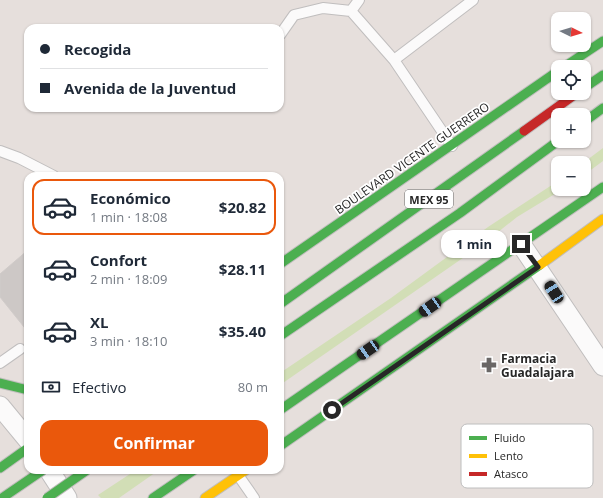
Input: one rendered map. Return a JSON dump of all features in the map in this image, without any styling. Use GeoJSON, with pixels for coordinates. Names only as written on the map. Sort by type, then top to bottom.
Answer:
{"type":"FeatureCollection","features":[{"type":"Feature","properties":{"kind":"main road"},"geometry":{"type":"LineString","coordinates":[[574,60],[603,41]]}},
{"type":"Feature","properties":{"kind":"main road"},"geometry":{"type":"LineString","coordinates":[[591,83],[603,75]]}},
{"type":"Feature","properties":{"kind":"main road","name":"BOULEVARD VICENTE GUERRERO"},"geometry":{"type":"LineString","coordinates":[[284,261],[551,76]]}},
{"type":"Feature","properties":{"kind":"main road","name":"MEX 95"},"geometry":{"type":"LineString","coordinates":[[284,301],[567,100]]}},
{"type":"Feature","properties":{"kind":"main road"},"geometry":{"type":"LineString","coordinates":[[591,117],[603,108]]}},
{"type":"Feature","properties":{"kind":"main road","name":"MEX 95"},"geometry":{"type":"LineString","coordinates":[[284,333],[460,213],[551,146]]}},
{"type":"Feature","properties":{"kind":"main road"},"geometry":{"type":"LineString","coordinates":[[284,407],[603,187]]}},
{"type":"Feature","properties":{"kind":"main road"},"geometry":{"type":"LineString","coordinates":[[284,443],[538,267],[603,220]]}},
{"type":"Feature","properties":{"kind":"main road"},"geometry":{"type":"LineString","coordinates":[[0,383],[24,389]]}},
{"type":"Feature","properties":{"kind":"main road"},"geometry":{"type":"LineString","coordinates":[[1,465],[24,451]]}},
{"type":"Feature","properties":{"kind":"main road"},"geometry":{"type":"LineString","coordinates":[[2,498],[36,474]]}},
{"type":"Feature","properties":{"kind":"main road"},"geometry":{"type":"LineString","coordinates":[[47,498],[81,474]]}},
{"type":"Feature","properties":{"kind":"main road"},"geometry":{"type":"LineString","coordinates":[[153,498],[188,474]]}},
{"type":"Feature","properties":{"kind":"main road"},"geometry":{"type":"LineString","coordinates":[[205,498],[241,474]]}},
{"type":"Feature","properties":{"kind":"street"},"geometry":{"type":"LineString","coordinates":[[521,244],[538,267],[603,366]]}},
{"type":"Feature","properties":{"kind":"street"},"geometry":{"type":"LineString","coordinates":[[0,406],[24,435]]}},
{"type":"Feature","properties":{"kind":"street"},"geometry":{"type":"LineString","coordinates":[[1,465],[21,498]]}},
{"type":"Feature","properties":{"kind":"street"},"geometry":{"type":"LineString","coordinates":[[52,474],[67,498]]}},
{"type":"Feature","properties":{"kind":"lane"},"geometry":{"type":"LineString","coordinates":[[351,11],[359,0]]}},
{"type":"Feature","properties":{"kind":"lane"},"geometry":{"type":"LineString","coordinates":[[394,60],[473,0]]}},
{"type":"Feature","properties":{"kind":"lane"},"geometry":{"type":"LineString","coordinates":[[284,29],[294,15],[323,8],[351,11],[394,60],[452,146]]}},
{"type":"Feature","properties":{"kind":"lane"},"geometry":{"type":"LineString","coordinates":[[0,151],[19,158],[46,172]]}},
{"type":"Feature","properties":{"kind":"lane"},"geometry":{"type":"LineString","coordinates":[[0,363],[20,349]]}},
{"type":"Feature","properties":{"kind":"lane"},"geometry":{"type":"LineString","coordinates":[[242,474],[254,498]]}},
{"type":"Feature","properties":{"kind":"green space"},"geometry":{"type":"Polygon","coordinates":[[[603,148],[603,161],[591,170],[591,157],[603,148]]]}},
{"type":"Feature","properties":{"kind":"green space"},"geometry":{"type":"Polygon","coordinates":[[[551,186],[552,196],[517,217],[483,244],[284,382],[284,370],[391,298],[488,227],[551,186]]]}},
{"type":"Feature","properties":{"kind":"green space"},"geometry":{"type":"Polygon","coordinates":[[[130,474],[153,474],[119,498],[101,498],[98,495],[130,474]]]}},
{"type":"Feature","properties":{"kind":"building"},"geometry":{"type":"Polygon","coordinates":[[[24,253],[24,327],[0,297],[0,274],[24,253]]]}},
{"type":"Feature","properties":{"kind":"traffic: fast"},"geometry":{"type":"LineString","coordinates":[[574,60],[603,41]]}},
{"type":"Feature","properties":{"kind":"traffic: fast"},"geometry":{"type":"LineString","coordinates":[[591,83],[603,75]]}},
{"type":"Feature","properties":{"kind":"traffic: fast"},"geometry":{"type":"LineString","coordinates":[[284,261],[551,76]]}},
{"type":"Feature","properties":{"kind":"traffic: fast"},"geometry":{"type":"LineString","coordinates":[[591,117],[603,108]]}},
{"type":"Feature","properties":{"kind":"traffic: fast"},"geometry":{"type":"LineString","coordinates":[[284,301],[524,131]]}},
{"type":"Feature","properties":{"kind":"traffic: fast"},"geometry":{"type":"LineString","coordinates":[[284,333],[460,213],[551,146]]}},
{"type":"Feature","properties":{"kind":"traffic: fast"},"geometry":{"type":"LineString","coordinates":[[284,407],[603,187]]}},
{"type":"Feature","properties":{"kind":"traffic: fast"},"geometry":{"type":"LineString","coordinates":[[284,443],[540,265]]}},
{"type":"Feature","properties":{"kind":"traffic: fast"},"geometry":{"type":"LineString","coordinates":[[0,383],[24,389]]}},
{"type":"Feature","properties":{"kind":"traffic: fast"},"geometry":{"type":"LineString","coordinates":[[0,468],[24,451]]}},
{"type":"Feature","properties":{"kind":"traffic: fast"},"geometry":{"type":"LineString","coordinates":[[2,498],[37,474]]}},
{"type":"Feature","properties":{"kind":"traffic: fast"},"geometry":{"type":"LineString","coordinates":[[47,498],[81,474]]}},
{"type":"Feature","properties":{"kind":"traffic: fast"},"geometry":{"type":"LineString","coordinates":[[153,498],[188,474]]}},
{"type":"Feature","properties":{"kind":"traffic: slow"},"geometry":{"type":"LineString","coordinates":[[540,265],[603,219]]}},
{"type":"Feature","properties":{"kind":"traffic: slow"},"geometry":{"type":"LineString","coordinates":[[205,498],[240,474]]}},
{"type":"Feature","properties":{"kind":"traffic: jam"},"geometry":{"type":"LineString","coordinates":[[524,131],[567,100]]}},
{"type":"Feature","properties":{"kind":"place","name":"Farmacia Guadalajara"},"geometry":{"type":"Point","coordinates":[489,365]}},
{"type":"Feature","properties":{"kind":"route"},"geometry":{"type":"LineString","coordinates":[[332,410],[538,267],[521,244]]}}]}
